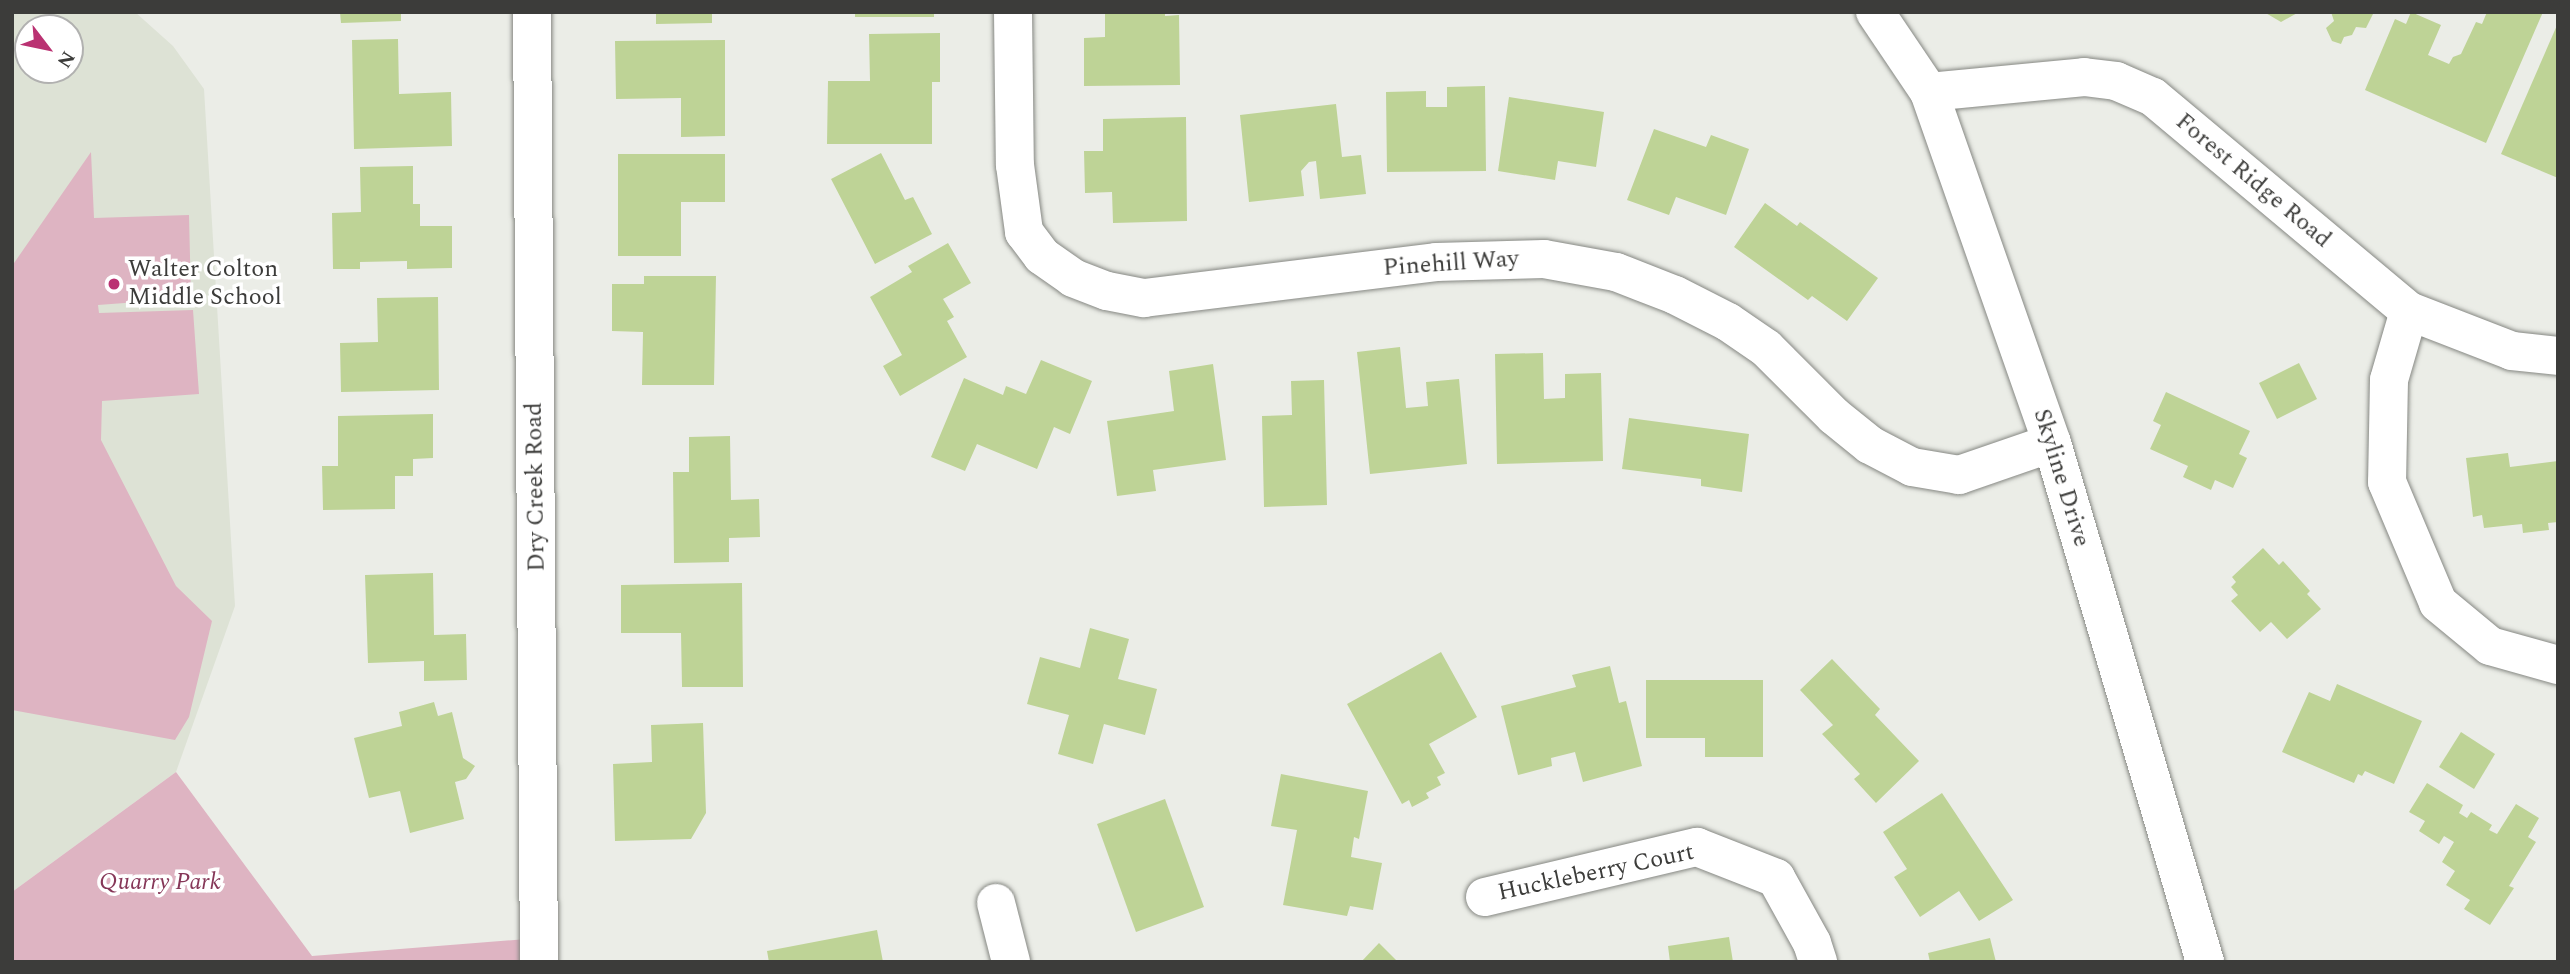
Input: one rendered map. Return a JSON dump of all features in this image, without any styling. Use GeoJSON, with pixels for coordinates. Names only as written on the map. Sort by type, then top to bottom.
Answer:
{"type":"FeatureCollection","features":[{"type":"Feature","properties":{"kind":"street","name":"Dry Creek Road"},"geometry":{"type":"LineString","coordinates":[[532,12],[539,962]]}},
{"type":"Feature","properties":{"kind":"street","name":"Pinehill Way"},"geometry":{"type":"LineString","coordinates":[[1013,12],[1015,165],[1024,232],[1042,256],[1073,278],[1107,291],[1144,298],[1436,262],[1545,259],[1616,272],[1675,295],[1728,322],[1766,348],[1834,416],[1861,438],[1912,467],[1959,475],[2052,443]]}},
{"type":"Feature","properties":{"kind":"street","name":"Skyline Drive"},"geometry":{"type":"LineString","coordinates":[[1875,12],[1929,92],[2052,443],[2205,962]]}},
{"type":"Feature","properties":{"kind":"street","name":"Forest Ridge Road"},"geometry":{"type":"LineString","coordinates":[[1929,92],[2084,77],[2116,81],[2153,97],[2409,311],[2512,351],[2558,356]]}},
{"type":"Feature","properties":{"kind":"street"},"geometry":{"type":"LineString","coordinates":[[2409,311],[2389,380],[2387,482],[2438,603],[2490,646],[2558,665]]}},
{"type":"Feature","properties":{"kind":"street","name":"Huckleberry Court"},"geometry":{"type":"LineString","coordinates":[[1485,897],[1698,847],[1776,878],[1812,943],[1818,962]]}},
{"type":"Feature","properties":{"kind":"street"},"geometry":{"type":"LineString","coordinates":[[996,902],[1011,962]]}},
{"type":"Feature","properties":{"kind":"shaded area","name":"Walter Colton Middle School"},"geometry":{"type":"Polygon","coordinates":[[[12,12],[135,12],[173,46],[204,89],[235,606],[176,772],[12,892],[12,12]]]}},
{"type":"Feature","properties":{"kind":"green space"},"geometry":{"type":"Polygon","coordinates":[[[91,152],[94,218],[189,215],[191,298],[98,305],[99,313],[193,310],[199,394],[102,401],[101,440],[176,586],[212,621],[189,717],[175,740],[12,710],[12,266],[91,152]]]}},
{"type":"Feature","properties":{"kind":"green space","name":"Quarry Park"},"geometry":{"type":"Polygon","coordinates":[[[176,772],[312,956],[540,938],[539,962],[12,962],[12,892],[176,772]]]}},
{"type":"Feature","properties":{"kind":"building"},"geometry":{"type":"Polygon","coordinates":[[[340,12],[401,12],[401,21],[341,23],[340,12]]]}},
{"type":"Feature","properties":{"kind":"building"},"geometry":{"type":"Polygon","coordinates":[[[656,12],[712,12],[712,23],[656,24],[656,12]]]}},
{"type":"Feature","properties":{"kind":"building"},"geometry":{"type":"Polygon","coordinates":[[[855,12],[934,12],[934,17],[855,17],[855,12]]]}},
{"type":"Feature","properties":{"kind":"building"},"geometry":{"type":"Polygon","coordinates":[[[1105,12],[1165,12],[1165,16],[1179,15],[1180,85],[1084,86],[1084,38],[1105,37],[1105,12]]]}},
{"type":"Feature","properties":{"kind":"building"},"geometry":{"type":"Polygon","coordinates":[[[2264,12],[2299,12],[2281,22],[2264,12]]]}},
{"type":"Feature","properties":{"kind":"building"},"geometry":{"type":"Polygon","coordinates":[[[2331,12],[2374,12],[2366,28],[2356,27],[2352,35],[2344,37],[2341,44],[2332,41],[2326,28],[2334,21],[2331,12]]]}},
{"type":"Feature","properties":{"kind":"building"},"geometry":{"type":"Polygon","coordinates":[[[2411,12],[2441,25],[2428,55],[2449,64],[2453,57],[2461,54],[2476,22],[2482,24],[2487,12],[2543,12],[2486,143],[2365,90],[2395,19],[2406,24],[2411,12]]]}},
{"type":"Feature","properties":{"kind":"building"},"geometry":{"type":"Polygon","coordinates":[[[2558,23],[2558,178],[2501,154],[2558,23]]]}},
{"type":"Feature","properties":{"kind":"building"},"geometry":{"type":"Polygon","coordinates":[[[940,33],[940,82],[932,82],[932,144],[827,144],[828,81],[870,81],[869,34],[940,33]]]}},
{"type":"Feature","properties":{"kind":"building"},"geometry":{"type":"Polygon","coordinates":[[[398,39],[399,94],[451,92],[452,146],[354,149],[352,40],[398,39]]]}},
{"type":"Feature","properties":{"kind":"building"},"geometry":{"type":"Polygon","coordinates":[[[725,40],[725,136],[681,137],[681,98],[616,99],[615,41],[725,40]]]}},
{"type":"Feature","properties":{"kind":"building"},"geometry":{"type":"Polygon","coordinates":[[[1485,86],[1486,171],[1387,172],[1386,92],[1426,91],[1426,107],[1447,107],[1447,87],[1485,86]]]}},
{"type":"Feature","properties":{"kind":"building"},"geometry":{"type":"Polygon","coordinates":[[[1509,97],[1604,112],[1596,167],[1558,161],[1555,180],[1498,171],[1509,97]]]}},
{"type":"Feature","properties":{"kind":"building"},"geometry":{"type":"Polygon","coordinates":[[[1336,104],[1342,157],[1361,155],[1366,194],[1320,199],[1316,161],[1309,162],[1301,171],[1304,196],[1249,202],[1240,115],[1336,104]]]}},
{"type":"Feature","properties":{"kind":"building"},"geometry":{"type":"Polygon","coordinates":[[[1186,117],[1187,221],[1113,223],[1112,192],[1085,193],[1084,151],[1103,151],[1103,119],[1186,117]]]}},
{"type":"Feature","properties":{"kind":"building"},"geometry":{"type":"Polygon","coordinates":[[[1654,129],[1706,147],[1711,135],[1749,149],[1726,215],[1676,197],[1669,215],[1627,200],[1654,129]]]}},
{"type":"Feature","properties":{"kind":"building"},"geometry":{"type":"Polygon","coordinates":[[[881,153],[905,200],[913,197],[932,234],[875,264],[831,179],[881,153]]]}},
{"type":"Feature","properties":{"kind":"building"},"geometry":{"type":"Polygon","coordinates":[[[618,154],[725,154],[725,202],[681,202],[681,256],[618,256],[618,154]]]}},
{"type":"Feature","properties":{"kind":"building"},"geometry":{"type":"Polygon","coordinates":[[[413,166],[413,204],[420,204],[420,226],[452,226],[452,268],[407,269],[407,261],[360,262],[360,269],[333,269],[332,213],[361,212],[360,167],[413,166]]]}},
{"type":"Feature","properties":{"kind":"building"},"geometry":{"type":"Polygon","coordinates":[[[1765,203],[1797,226],[1800,222],[1878,278],[1847,321],[1812,296],[1808,300],[1734,247],[1765,203]]]}},
{"type":"Feature","properties":{"kind":"building"},"geometry":{"type":"Polygon","coordinates":[[[948,243],[971,283],[943,299],[954,317],[947,321],[967,357],[900,396],[883,366],[902,355],[870,297],[912,272],[908,266],[948,243]]]}},
{"type":"Feature","properties":{"kind":"building"},"geometry":{"type":"Polygon","coordinates":[[[644,276],[716,276],[714,385],[642,385],[643,332],[612,331],[612,284],[644,284],[644,276]]]}},
{"type":"Feature","properties":{"kind":"building"},"geometry":{"type":"Polygon","coordinates":[[[438,297],[439,390],[341,392],[340,343],[378,342],[377,298],[438,297]]]}},
{"type":"Feature","properties":{"kind":"building"},"geometry":{"type":"Polygon","coordinates":[[[1400,347],[1406,408],[1428,406],[1426,382],[1459,379],[1467,464],[1370,474],[1357,352],[1400,347]]]}},
{"type":"Feature","properties":{"kind":"building"},"geometry":{"type":"Polygon","coordinates":[[[1543,353],[1544,399],[1565,398],[1565,374],[1601,373],[1603,461],[1497,464],[1495,354],[1543,353]]]}},
{"type":"Feature","properties":{"kind":"building"},"geometry":{"type":"Polygon","coordinates":[[[1041,360],[1092,381],[1070,434],[1054,427],[1037,469],[977,444],[965,471],[931,457],[964,378],[1003,395],[1006,386],[1026,394],[1041,360]]]}},
{"type":"Feature","properties":{"kind":"building"},"geometry":{"type":"Polygon","coordinates":[[[2299,363],[2317,399],[2277,419],[2259,383],[2299,363]]]}},
{"type":"Feature","properties":{"kind":"building"},"geometry":{"type":"Polygon","coordinates":[[[1213,364],[1226,460],[1153,470],[1156,491],[1117,496],[1107,421],[1174,411],[1169,371],[1213,364]]]}},
{"type":"Feature","properties":{"kind":"building"},"geometry":{"type":"Polygon","coordinates":[[[1324,380],[1327,505],[1264,507],[1262,416],[1292,415],[1291,381],[1324,380]]]}},
{"type":"Feature","properties":{"kind":"building"},"geometry":{"type":"Polygon","coordinates":[[[2166,392],[2250,431],[2239,454],[2247,458],[2233,488],[2215,480],[2211,490],[2183,477],[2188,466],[2150,449],[2161,425],[2153,421],[2166,392]]]}},
{"type":"Feature","properties":{"kind":"building"},"geometry":{"type":"Polygon","coordinates":[[[433,414],[433,458],[413,459],[413,476],[395,476],[395,509],[323,510],[322,466],[338,466],[338,416],[433,414]]]}},
{"type":"Feature","properties":{"kind":"building"},"geometry":{"type":"Polygon","coordinates":[[[1629,418],[1749,434],[1742,492],[1701,486],[1701,479],[1622,469],[1629,418]]]}},
{"type":"Feature","properties":{"kind":"building"},"geometry":{"type":"Polygon","coordinates":[[[730,436],[731,500],[759,499],[760,537],[729,538],[729,562],[674,563],[673,472],[689,472],[689,437],[730,436]]]}},
{"type":"Feature","properties":{"kind":"building"},"geometry":{"type":"Polygon","coordinates":[[[2508,453],[2510,467],[2558,461],[2558,522],[2548,523],[2549,530],[2523,533],[2522,524],[2484,528],[2482,515],[2473,517],[2466,458],[2508,453]]]}},
{"type":"Feature","properties":{"kind":"building"},"geometry":{"type":"Polygon","coordinates":[[[2263,548],[2279,565],[2283,561],[2310,591],[2307,594],[2321,609],[2287,639],[2271,622],[2260,632],[2231,601],[2238,595],[2231,587],[2236,582],[2232,577],[2263,548]]]}},
{"type":"Feature","properties":{"kind":"building"},"geometry":{"type":"Polygon","coordinates":[[[433,573],[434,635],[466,634],[467,680],[424,681],[424,661],[368,663],[365,575],[433,573]]]}},
{"type":"Feature","properties":{"kind":"building"},"geometry":{"type":"Polygon","coordinates":[[[742,583],[743,687],[682,687],[681,633],[621,633],[621,585],[742,583]]]}},
{"type":"Feature","properties":{"kind":"building"},"geometry":{"type":"Polygon","coordinates":[[[1090,628],[1129,639],[1118,679],[1157,689],[1145,735],[1104,724],[1093,764],[1058,754],[1069,715],[1027,704],[1040,657],[1080,668],[1090,628]]]}},
{"type":"Feature","properties":{"kind":"building"},"geometry":{"type":"Polygon","coordinates":[[[1441,652],[1477,717],[1429,744],[1445,773],[1437,777],[1441,785],[1426,793],[1429,798],[1412,807],[1409,800],[1402,804],[1347,704],[1441,652]]]}},
{"type":"Feature","properties":{"kind":"building"},"geometry":{"type":"Polygon","coordinates":[[[1832,659],[1880,709],[1875,715],[1919,761],[1876,803],[1854,779],[1860,774],[1822,734],[1833,725],[1800,690],[1832,659]]]}},
{"type":"Feature","properties":{"kind":"building"},"geometry":{"type":"Polygon","coordinates":[[[1610,666],[1619,703],[1626,701],[1642,766],[1583,782],[1575,752],[1551,758],[1552,766],[1518,775],[1501,706],[1576,687],[1572,675],[1610,666]]]}},
{"type":"Feature","properties":{"kind":"building"},"geometry":{"type":"Polygon","coordinates":[[[1646,680],[1763,680],[1763,757],[1705,757],[1705,738],[1646,738],[1646,680]]]}},
{"type":"Feature","properties":{"kind":"building"},"geometry":{"type":"Polygon","coordinates":[[[2337,684],[2422,721],[2394,784],[2365,771],[2362,776],[2358,774],[2354,783],[2282,752],[2309,692],[2330,701],[2337,684]]]}},
{"type":"Feature","properties":{"kind":"building"},"geometry":{"type":"Polygon","coordinates":[[[434,702],[438,716],[452,712],[463,758],[475,766],[466,779],[455,782],[464,819],[410,833],[400,791],[369,798],[354,738],[402,726],[399,712],[434,702]]]}},
{"type":"Feature","properties":{"kind":"building"},"geometry":{"type":"Polygon","coordinates":[[[703,723],[706,813],[691,839],[615,841],[613,764],[652,762],[651,725],[703,723]]]}},
{"type":"Feature","properties":{"kind":"building"},"geometry":{"type":"Polygon","coordinates":[[[2461,732],[2495,754],[2474,789],[2439,767],[2461,732]]]}},
{"type":"Feature","properties":{"kind":"building"},"geometry":{"type":"Polygon","coordinates":[[[1281,774],[1368,791],[1359,839],[1354,837],[1351,857],[1382,863],[1373,910],[1350,906],[1347,916],[1283,905],[1297,830],[1271,826],[1281,774]]]}},
{"type":"Feature","properties":{"kind":"building"},"geometry":{"type":"Polygon","coordinates":[[[2427,783],[2463,805],[2459,813],[2467,818],[2471,812],[2492,825],[2489,830],[2497,834],[2516,804],[2539,818],[2528,837],[2536,842],[2509,886],[2514,888],[2490,925],[2464,909],[2470,900],[2446,885],[2455,871],[2442,862],[2454,842],[2444,836],[2439,844],[2419,831],[2425,821],[2409,812],[2427,783]]]}},
{"type":"Feature","properties":{"kind":"building"},"geometry":{"type":"Polygon","coordinates":[[[1942,793],[2013,900],[1979,921],[1959,891],[1920,917],[1894,877],[1907,869],[1883,832],[1942,793]]]}},
{"type":"Feature","properties":{"kind":"building"},"geometry":{"type":"Polygon","coordinates":[[[1165,799],[1204,907],[1136,932],[1097,824],[1165,799]]]}},
{"type":"Feature","properties":{"kind":"building"},"geometry":{"type":"Polygon","coordinates":[[[877,930],[883,962],[769,962],[767,951],[877,930]]]}},
{"type":"Feature","properties":{"kind":"building"},"geometry":{"type":"Polygon","coordinates":[[[1729,937],[1733,962],[1670,962],[1668,946],[1729,937]]]}},
{"type":"Feature","properties":{"kind":"building"},"geometry":{"type":"Polygon","coordinates":[[[1990,938],[1996,962],[1930,962],[1928,953],[1990,938]]]}},
{"type":"Feature","properties":{"kind":"building"},"geometry":{"type":"Polygon","coordinates":[[[1379,943],[1398,962],[1361,962],[1379,943]]]}},
{"type":"Feature","properties":{"kind":"place","name":"Walter Colton Middle School"},"geometry":{"type":"Point","coordinates":[114,284]}}]}
